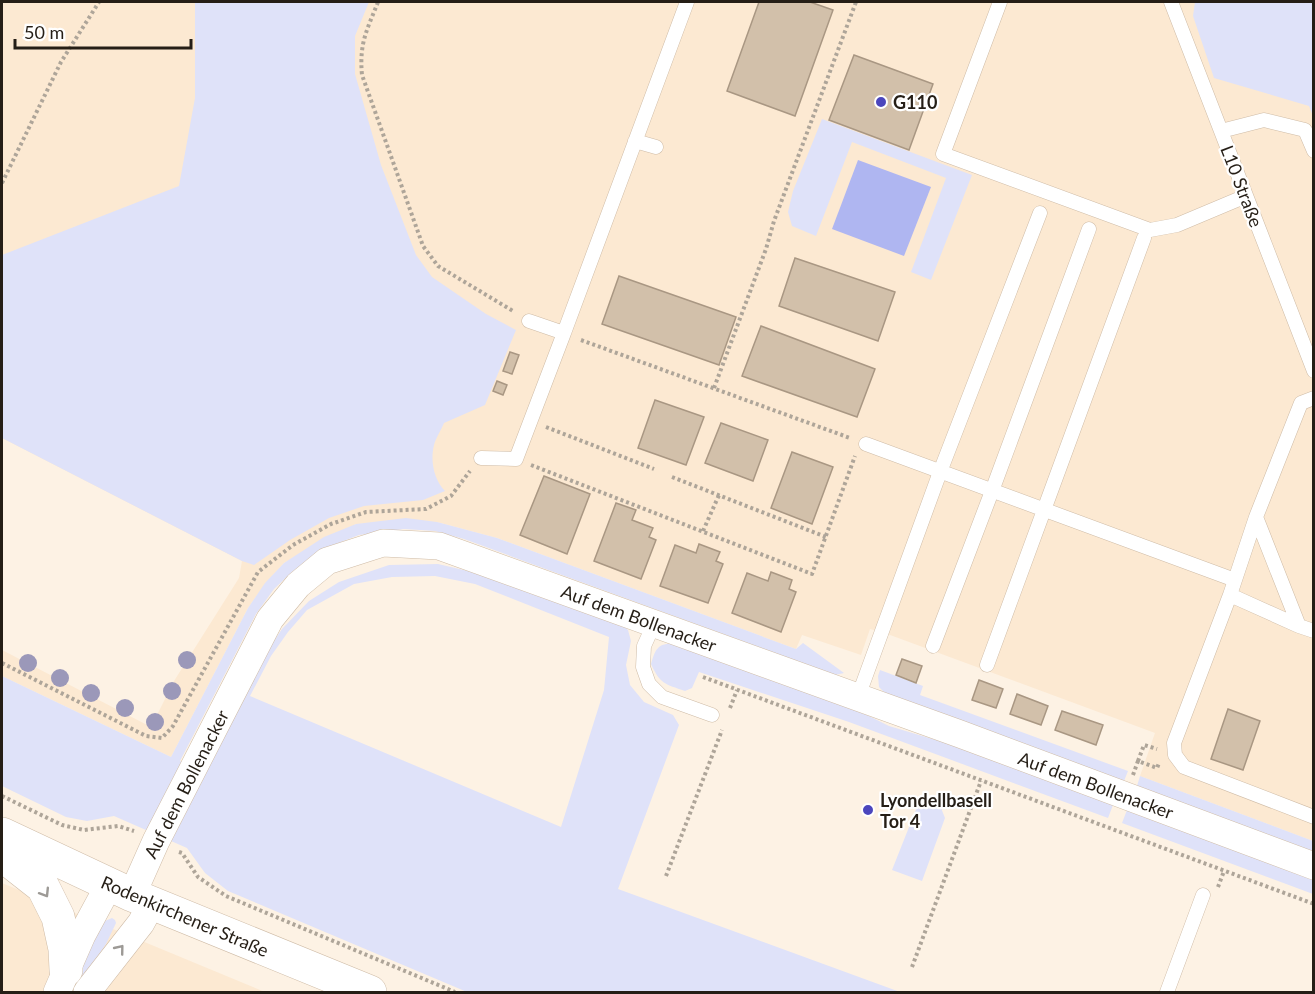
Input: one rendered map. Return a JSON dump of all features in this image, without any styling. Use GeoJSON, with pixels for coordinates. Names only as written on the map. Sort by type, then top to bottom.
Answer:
{"type":"FeatureCollection","features":[{"type":"Feature","properties":{"kind":"main road","name":"Rodenkirchener Straße"},"geometry":{"type":"LineString","coordinates":[[2,834],[131,895],[370,993]]}},
{"type":"Feature","properties":{"kind":"main road"},"geometry":{"type":"LineString","coordinates":[[2,855],[43,886],[58,917],[70,985]]}},
{"type":"Feature","properties":{"kind":"street","name":"Auf dem Bollenacker"},"geometry":{"type":"LineString","coordinates":[[131,895],[156,841],[270,619],[298,585],[327,561],[383,543],[439,546],[858,697],[1314,866]]}},
{"type":"Feature","properties":{"kind":"street"},"geometry":{"type":"LineString","coordinates":[[131,895],[141,923],[70,985],[82,935],[131,895]]}},
{"type":"Feature","properties":{"kind":"lane"},"geometry":{"type":"LineString","coordinates":[[481,458],[516,459],[687,2]]}},
{"type":"Feature","properties":{"kind":"lane"},"geometry":{"type":"LineString","coordinates":[[1000,2],[943,154],[1150,230],[1177,225],[1246,196]]}},
{"type":"Feature","properties":{"kind":"lane","name":"L10 Straße"},"geometry":{"type":"LineString","coordinates":[[1171,2],[1314,371]]}},
{"type":"Feature","properties":{"kind":"lane"},"geometry":{"type":"LineString","coordinates":[[1221,131],[1264,120],[1305,130],[1314,151]]}},
{"type":"Feature","properties":{"kind":"lane"},"geometry":{"type":"LineString","coordinates":[[635,141],[656,147]]}},
{"type":"Feature","properties":{"kind":"lane"},"geometry":{"type":"LineString","coordinates":[[858,697],[940,472],[1040,213]]}},
{"type":"Feature","properties":{"kind":"lane"},"geometry":{"type":"LineString","coordinates":[[933,646],[1089,229]]}},
{"type":"Feature","properties":{"kind":"lane"},"geometry":{"type":"LineString","coordinates":[[987,665],[1144,238]]}},
{"type":"Feature","properties":{"kind":"lane"},"geometry":{"type":"LineString","coordinates":[[529,321],[564,333]]}},
{"type":"Feature","properties":{"kind":"lane"},"geometry":{"type":"LineString","coordinates":[[1314,398],[1300,404],[1256,517],[1230,595],[1174,743],[1175,755],[1184,767],[1314,817]]}},
{"type":"Feature","properties":{"kind":"lane"},"geometry":{"type":"LineString","coordinates":[[863,443],[1235,580]]}},
{"type":"Feature","properties":{"kind":"lane"},"geometry":{"type":"LineString","coordinates":[[1256,517],[1299,626]]}},
{"type":"Feature","properties":{"kind":"lane"},"geometry":{"type":"LineString","coordinates":[[1230,595],[1314,631]]}},
{"type":"Feature","properties":{"kind":"lane"},"geometry":{"type":"LineString","coordinates":[[654,624],[644,646],[643,667],[648,684],[662,697],[712,715]]}},
{"type":"Feature","properties":{"kind":"lane"},"geometry":{"type":"LineString","coordinates":[[1167,993],[1203,896]]}},
{"type":"Feature","properties":{"kind":"path"},"geometry":{"type":"LineString","coordinates":[[2,183],[61,62],[99,2]]}},
{"type":"Feature","properties":{"kind":"path"},"geometry":{"type":"LineString","coordinates":[[378,2],[363,41],[360,59],[362,75],[423,246],[438,266],[529,321]]}},
{"type":"Feature","properties":{"kind":"path"},"geometry":{"type":"LineString","coordinates":[[714,388],[856,2]]}},
{"type":"Feature","properties":{"kind":"path"},"geometry":{"type":"LineString","coordinates":[[516,459],[812,574],[863,443],[564,333]]}},
{"type":"Feature","properties":{"kind":"path"},"geometry":{"type":"LineString","coordinates":[[531,422],[654,469]]}},
{"type":"Feature","properties":{"kind":"path"},"geometry":{"type":"LineString","coordinates":[[2,663],[146,736],[162,738],[173,726],[258,572],[293,545],[331,524],[366,512],[426,509],[451,496],[481,458]]}},
{"type":"Feature","properties":{"kind":"path"},"geometry":{"type":"LineString","coordinates":[[672,477],[826,537]]}},
{"type":"Feature","properties":{"kind":"path"},"geometry":{"type":"LineString","coordinates":[[703,531],[718,495]]}},
{"type":"Feature","properties":{"kind":"path"},"geometry":{"type":"LineString","coordinates":[[703,677],[1314,904]]}},
{"type":"Feature","properties":{"kind":"path"},"geometry":{"type":"LineString","coordinates":[[729,710],[737,690]]}},
{"type":"Feature","properties":{"kind":"path"},"geometry":{"type":"LineString","coordinates":[[666,876],[725,720]]}},
{"type":"Feature","properties":{"kind":"path"},"geometry":{"type":"LineString","coordinates":[[1138,761],[1144,745],[1151,747]]}},
{"type":"Feature","properties":{"kind":"path"},"geometry":{"type":"LineString","coordinates":[[912,967],[981,781]]}},
{"type":"Feature","properties":{"kind":"path"},"geometry":{"type":"LineString","coordinates":[[2,796],[62,825],[84,830],[118,826],[135,831],[182,853],[198,877],[226,896],[455,993]]}},
{"type":"Feature","properties":{"kind":"path"},"geometry":{"type":"LineString","coordinates":[[1112,829],[1116,820]]}},
{"type":"Feature","properties":{"kind":"shaded area"},"geometry":{"type":"Polygon","coordinates":[[[2,2],[1313,2],[1313,841],[1140,776],[1155,733],[882,632],[870,629],[861,655],[802,635],[796,649],[497,538],[437,522],[356,524],[284,563],[248,608],[171,757],[2,676],[2,650],[151,727],[174,681],[239,578],[242,561],[2,438],[2,2]]]}},
{"type":"Feature","properties":{"kind":"shaded area"},"geometry":{"type":"Polygon","coordinates":[[[195,2],[369,2],[355,36],[355,74],[381,165],[416,255],[432,277],[486,314],[516,330],[485,405],[444,423],[436,440],[432,457],[434,470],[445,491],[423,500],[364,506],[329,518],[290,540],[254,565],[242,561],[2,438],[2,255],[179,186],[195,98],[195,2]]]}},
{"type":"Feature","properties":{"kind":"shaded area"},"geometry":{"type":"Polygon","coordinates":[[[1195,2],[1313,2],[1313,116],[1309,106],[1214,78],[1193,16],[1195,2]]]}},
{"type":"Feature","properties":{"kind":"shaded area"},"geometry":{"type":"Polygon","coordinates":[[[822,119],[972,175],[931,280],[911,272],[946,178],[852,142],[816,236],[792,226],[788,212],[793,191],[822,119]]]}},
{"type":"Feature","properties":{"kind":"shaded area"},"geometry":{"type":"Polygon","coordinates":[[[406,518],[437,522],[497,538],[796,649],[803,643],[844,673],[835,675],[464,539],[435,531],[404,529],[359,535],[328,547],[293,571],[274,589],[256,614],[180,761],[201,772],[263,657],[282,629],[309,601],[339,582],[389,565],[438,564],[485,575],[618,621],[628,630],[631,641],[626,665],[630,685],[644,702],[673,715],[679,725],[618,889],[900,992],[467,992],[228,891],[205,873],[187,848],[114,816],[87,821],[66,817],[2,786],[2,676],[171,757],[248,608],[265,583],[284,563],[324,537],[356,524],[406,518]],[[435,576],[392,577],[354,584],[307,610],[271,656],[250,696],[561,827],[604,690],[609,637],[475,584],[435,576]]]}},
{"type":"Feature","properties":{"kind":"shaded area"},"geometry":{"type":"Polygon","coordinates":[[[675,643],[867,715],[889,726],[946,743],[1113,805],[1108,818],[849,722],[699,672],[692,688],[685,691],[673,687],[657,676],[651,664],[658,648],[664,644],[675,643]]]}},
{"type":"Feature","properties":{"kind":"shaded area"},"geometry":{"type":"Polygon","coordinates":[[[880,670],[923,686],[920,695],[1128,771],[1124,781],[885,693],[879,687],[880,670]]]}},
{"type":"Feature","properties":{"kind":"shaded area"},"geometry":{"type":"Polygon","coordinates":[[[1140,776],[1313,841],[1313,852],[1137,786],[1140,776]]]}},
{"type":"Feature","properties":{"kind":"shaded area"},"geometry":{"type":"Polygon","coordinates":[[[926,802],[941,808],[945,818],[922,881],[892,870],[917,807],[926,802]]]}},
{"type":"Feature","properties":{"kind":"shaded area"},"geometry":{"type":"Polygon","coordinates":[[[1127,810],[1313,880],[1313,894],[1122,823],[1127,810]]]}},
{"type":"Feature","properties":{"kind":"shaded area"},"geometry":{"type":"Polygon","coordinates":[[[2,883],[265,992],[2,992],[2,883]]]}},
{"type":"Feature","properties":{"kind":"shaded area"},"geometry":{"type":"Polygon","coordinates":[[[112,918],[116,923],[106,944],[77,987],[74,988],[72,985],[98,928],[112,918]]]}},
{"type":"Feature","properties":{"kind":"water"},"geometry":{"type":"Polygon","coordinates":[[[858,160],[931,187],[904,256],[832,229],[858,160]]]}},
{"type":"Feature","properties":{"kind":"building"},"geometry":{"type":"Polygon","coordinates":[[[759,2],[810,2],[833,10],[795,116],[727,91],[759,2]]]}},
{"type":"Feature","properties":{"kind":"building","name":"G110"},"geometry":{"type":"Polygon","coordinates":[[[854,55],[933,84],[909,150],[829,120],[854,55]]]}},
{"type":"Feature","properties":{"kind":"building"},"geometry":{"type":"Polygon","coordinates":[[[795,258],[895,292],[878,341],[779,306],[795,258]]]}},
{"type":"Feature","properties":{"kind":"building"},"geometry":{"type":"Polygon","coordinates":[[[619,276],[736,317],[719,365],[602,324],[619,276]]]}},
{"type":"Feature","properties":{"kind":"building"},"geometry":{"type":"Polygon","coordinates":[[[761,326],[875,369],[857,417],[742,376],[761,326]]]}},
{"type":"Feature","properties":{"kind":"building"},"geometry":{"type":"Polygon","coordinates":[[[510,352],[519,355],[512,374],[503,371],[510,352]]]}},
{"type":"Feature","properties":{"kind":"building"},"geometry":{"type":"Polygon","coordinates":[[[497,381],[507,385],[503,395],[493,391],[497,381]]]}},
{"type":"Feature","properties":{"kind":"building"},"geometry":{"type":"Polygon","coordinates":[[[655,400],[704,417],[686,465],[638,448],[655,400]]]}},
{"type":"Feature","properties":{"kind":"building"},"geometry":{"type":"Polygon","coordinates":[[[721,423],[768,440],[753,481],[705,463],[721,423]]]}},
{"type":"Feature","properties":{"kind":"building"},"geometry":{"type":"Polygon","coordinates":[[[792,452],[833,467],[812,524],[771,508],[792,452]]]}},
{"type":"Feature","properties":{"kind":"building"},"geometry":{"type":"Polygon","coordinates":[[[544,476],[590,494],[567,554],[520,535],[544,476]]]}},
{"type":"Feature","properties":{"kind":"building"},"geometry":{"type":"Polygon","coordinates":[[[616,503],[636,510],[632,520],[653,528],[649,537],[656,540],[641,579],[594,561],[616,503]]]}},
{"type":"Feature","properties":{"kind":"building"},"geometry":{"type":"Polygon","coordinates":[[[699,544],[720,552],[716,561],[723,564],[708,603],[660,586],[675,545],[696,553],[699,544]]]}},
{"type":"Feature","properties":{"kind":"building"},"geometry":{"type":"Polygon","coordinates":[[[771,572],[792,580],[789,589],[796,592],[781,632],[732,613],[747,573],[768,581],[771,572]]]}},
{"type":"Feature","properties":{"kind":"building"},"geometry":{"type":"Polygon","coordinates":[[[902,659],[922,666],[916,683],[896,675],[902,659]]]}},
{"type":"Feature","properties":{"kind":"building"},"geometry":{"type":"Polygon","coordinates":[[[979,680],[1003,689],[996,708],[972,700],[979,680]]]}},
{"type":"Feature","properties":{"kind":"building"},"geometry":{"type":"Polygon","coordinates":[[[1017,694],[1048,706],[1041,725],[1010,714],[1017,694]]]}},
{"type":"Feature","properties":{"kind":"building"},"geometry":{"type":"Polygon","coordinates":[[[1228,709],[1260,721],[1243,770],[1211,759],[1228,709]]]}},
{"type":"Feature","properties":{"kind":"building"},"geometry":{"type":"Polygon","coordinates":[[[1062,711],[1103,725],[1096,745],[1055,730],[1062,711]]]}},
{"type":"Feature","properties":{"kind":"place","name":"G110"},"geometry":{"type":"Point","coordinates":[881,102]}},
{"type":"Feature","properties":{"kind":"place","name":"Lyondellbasell Tor 4"},"geometry":{"type":"Point","coordinates":[868,810]}}]}
